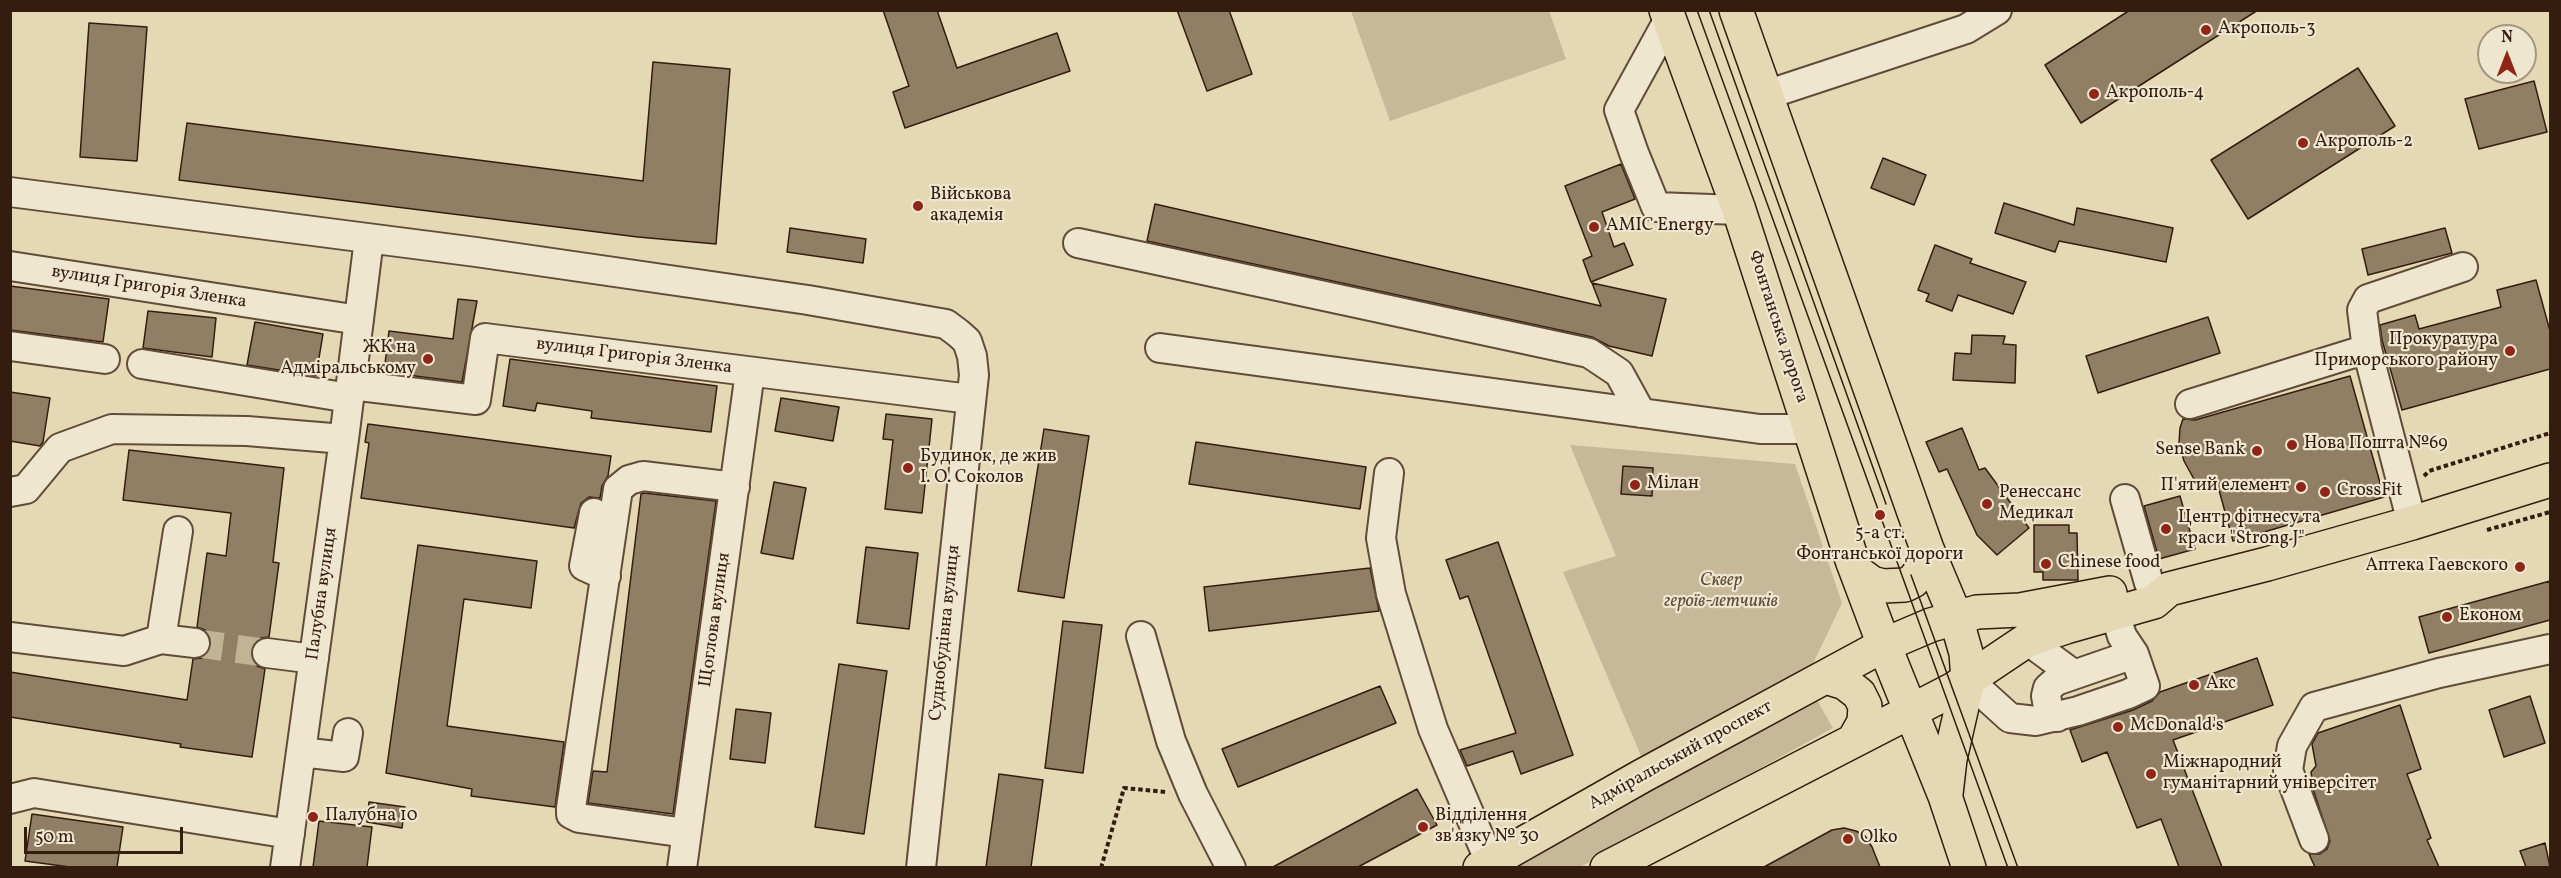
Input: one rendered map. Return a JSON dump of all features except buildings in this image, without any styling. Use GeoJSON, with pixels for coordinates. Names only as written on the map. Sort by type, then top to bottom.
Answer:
{"type":"FeatureCollection","features":[{"type":"Feature","properties":{"kind":"main road"},"geometry":{"type":"LineString","coordinates":[[1736,10],[1927,549],[1956,618],[1966,653],[1968,680],[1950,759],[1946,796]]}},
{"type":"Feature","properties":{"kind":"main road","name":"Фонтанська дорога"},"geometry":{"type":"LineString","coordinates":[[1667,15],[1738,210],[1857,572],[1911,711]]}},
{"type":"Feature","properties":{"kind":"main road","name":"Адміральський проспект"},"geometry":{"type":"LineString","coordinates":[[1485,864],[1884,645],[1921,629],[1977,612],[2020,610],[2083,600],[2267,564],[2408,508],[2550,480]]}},
{"type":"Feature","properties":{"kind":"main road"},"geometry":{"type":"LineString","coordinates":[[1857,572],[1872,583],[1883,586],[1905,585],[1913,581],[1923,568],[1927,549]]}},
{"type":"Feature","properties":{"kind":"main road"},"geometry":{"type":"LineString","coordinates":[[1613,866],[1968,680],[2027,640],[2154,603],[2159,586]]}},
{"type":"Feature","properties":{"kind":"main road"},"geometry":{"type":"LineString","coordinates":[[1826,677],[1845,683],[1859,694],[1865,706],[1864,722],[1855,738]]}},
{"type":"Feature","properties":{"kind":"main road"},"geometry":{"type":"LineString","coordinates":[[1911,711],[1946,796],[1969,867]]}},
{"type":"Feature","properties":{"kind":"street"},"geometry":{"type":"LineString","coordinates":[[1766,95],[1965,29],[1997,10]]}},
{"type":"Feature","properties":{"kind":"street"},"geometry":{"type":"LineString","coordinates":[[1667,15],[1619,110],[1634,153],[1656,207],[1738,210]]}},
{"type":"Feature","properties":{"kind":"street","name":"Суднобудівна вулиця"},"geometry":{"type":"LineString","coordinates":[[10,192],[369,238],[796,299],[946,324],[967,341],[972,356],[974,375],[921,867]]}},
{"type":"Feature","properties":{"kind":"street","name":"Палубна вулиця"},"geometry":{"type":"LineString","coordinates":[[285,867],[344,439],[369,238]]}},
{"type":"Feature","properties":{"kind":"street"},"geometry":{"type":"LineString","coordinates":[[1077,243],[1589,353],[1619,373],[1641,413]]}},
{"type":"Feature","properties":{"kind":"street","name":"вулиця Григорія Зленка"},"geometry":{"type":"LineString","coordinates":[[10,266],[359,320]]}},
{"type":"Feature","properties":{"kind":"street"},"geometry":{"type":"LineString","coordinates":[[2408,508],[2367,350],[2362,310],[2368,299],[2463,267]]}},
{"type":"Feature","properties":{"kind":"street","name":"вулиця Григорія Зленка"},"geometry":{"type":"LineString","coordinates":[[350,392],[476,400],[485,338],[970,399]]}},
{"type":"Feature","properties":{"kind":"street"},"geometry":{"type":"LineString","coordinates":[[10,346],[105,359]]}},
{"type":"Feature","properties":{"kind":"street"},"geometry":{"type":"LineString","coordinates":[[1160,348],[1760,429],[1811,429]]}},
{"type":"Feature","properties":{"kind":"street"},"geometry":{"type":"LineString","coordinates":[[2190,404],[2367,350]]}},
{"type":"Feature","properties":{"kind":"street"},"geometry":{"type":"LineString","coordinates":[[142,364],[350,392]]}},
{"type":"Feature","properties":{"kind":"street","name":"Щоглова вулиця"},"geometry":{"type":"LineString","coordinates":[[682,867],[750,372]]}},
{"type":"Feature","properties":{"kind":"street"},"geometry":{"type":"LineString","coordinates":[[10,492],[26,489],[60,448],[112,429],[247,431],[344,439]]}},
{"type":"Feature","properties":{"kind":"street"},"geometry":{"type":"LineString","coordinates":[[1389,473],[1381,538],[1391,594],[1433,729],[1485,864]]}},
{"type":"Feature","properties":{"kind":"street"},"geometry":{"type":"LineString","coordinates":[[686,832],[579,818],[571,814],[618,489],[629,480],[643,476],[735,487]]}},
{"type":"Feature","properties":{"kind":"street"},"geometry":{"type":"LineString","coordinates":[[2125,499],[2159,586]]}},
{"type":"Feature","properties":{"kind":"street"},"geometry":{"type":"LineString","coordinates":[[594,513],[584,566],[606,576]]}},
{"type":"Feature","properties":{"kind":"street"},"geometry":{"type":"LineString","coordinates":[[161,639],[178,531]]}},
{"type":"Feature","properties":{"kind":"street"},"geometry":{"type":"LineString","coordinates":[[1968,680],[2010,718],[2036,721],[2057,717],[2118,698],[2145,686],[2134,654],[2122,636],[2115,613]]}},
{"type":"Feature","properties":{"kind":"street"},"geometry":{"type":"LineString","coordinates":[[1141,636],[1171,741],[1193,794],[1231,867]]}},
{"type":"Feature","properties":{"kind":"street"},"geometry":{"type":"LineString","coordinates":[[10,637],[124,651],[161,639],[195,643]]}},
{"type":"Feature","properties":{"kind":"street"},"geometry":{"type":"LineString","coordinates":[[2027,640],[2073,674]]}},
{"type":"Feature","properties":{"kind":"street"},"geometry":{"type":"LineString","coordinates":[[2314,839],[2288,770],[2292,746],[2314,707],[2439,673],[2550,649]]}},
{"type":"Feature","properties":{"kind":"street"},"geometry":{"type":"LineString","coordinates":[[267,653],[314,659]]}},
{"type":"Feature","properties":{"kind":"street"},"geometry":{"type":"LineString","coordinates":[[2057,717],[2048,707],[2046,696],[2048,688],[2056,681],[2134,654]]}},
{"type":"Feature","properties":{"kind":"street"},"geometry":{"type":"LineString","coordinates":[[301,752],[344,757],[348,733]]}},
{"type":"Feature","properties":{"kind":"street"},"geometry":{"type":"LineString","coordinates":[[10,799],[34,793],[290,834]]}},
{"type":"Feature","properties":{"kind":"path"},"geometry":{"type":"LineString","coordinates":[[2408,508],[2429,471],[2550,433]]}},
{"type":"Feature","properties":{"kind":"path"},"geometry":{"type":"LineString","coordinates":[[1101,867],[1124,788],[1193,794]]}},
{"type":"Feature","properties":{"kind":"green space"},"geometry":{"type":"Polygon","coordinates":[[[1351,11],[1549,11],[1566,59],[1390,121],[1351,11]]]}},
{"type":"Feature","properties":{"kind":"green space","name":"Сквер героїв-летчиків"},"geometry":{"type":"Polygon","coordinates":[[[1570,445],[1795,464],[1842,603],[1809,672],[1642,758],[1563,572],[1616,556],[1570,445]]]}},
{"type":"Feature","properties":{"kind":"green space"},"geometry":{"type":"Polygon","coordinates":[[[1813,693],[1833,728],[1580,867],[1497,868],[1813,693]]]}},
{"type":"Feature","properties":{"kind":"tunnel"},"geometry":{"type":"LineString","coordinates":[[195,643],[267,653]]}},
{"type":"Feature","properties":{"kind":"tram line"},"geometry":{"type":"LineString","coordinates":[[1697,10],[2008,868]]}},
{"type":"Feature","properties":{"kind":"tram line"},"geometry":{"type":"LineString","coordinates":[[1709,10],[1886,504]]}},
{"type":"Feature","properties":{"kind":"tram line"},"geometry":{"type":"LineString","coordinates":[[1911,575],[2018,868]]}},
{"type":"Feature","properties":{"kind":"place","name":"Акрополь-3"},"geometry":{"type":"Point","coordinates":[2206,30]}},
{"type":"Feature","properties":{"kind":"place","name":"Акрополь-4"},"geometry":{"type":"Point","coordinates":[2094,94]}},
{"type":"Feature","properties":{"kind":"place","name":"Акрополь-2"},"geometry":{"type":"Point","coordinates":[2303,143]}},
{"type":"Feature","properties":{"kind":"place","name":"Військова академія"},"geometry":{"type":"Point","coordinates":[918,206]}},
{"type":"Feature","properties":{"kind":"place","name":"AMIC Energy"},"geometry":{"type":"Point","coordinates":[1594,227]}},
{"type":"Feature","properties":{"kind":"place","name":"Прокуратура Приморського району"},"geometry":{"type":"Point","coordinates":[2510,351]}},
{"type":"Feature","properties":{"kind":"place","name":"ЖК на Адміральському"},"geometry":{"type":"Point","coordinates":[428,359]}},
{"type":"Feature","properties":{"kind":"place","name":"Нова Пошта №69"},"geometry":{"type":"Point","coordinates":[2292,445]}},
{"type":"Feature","properties":{"kind":"place","name":"Sense Bank"},"geometry":{"type":"Point","coordinates":[2257,451]}},
{"type":"Feature","properties":{"kind":"place","name":"Будинок, де жив І. О. Соколов"},"geometry":{"type":"Point","coordinates":[908,468]}},
{"type":"Feature","properties":{"kind":"place","name":"Мілан"},"geometry":{"type":"Point","coordinates":[1635,485]}},
{"type":"Feature","properties":{"kind":"place","name":"П'ятий елемент"},"geometry":{"type":"Point","coordinates":[2301,487]}},
{"type":"Feature","properties":{"kind":"place","name":"CrossFit"},"geometry":{"type":"Point","coordinates":[2325,492]}},
{"type":"Feature","properties":{"kind":"place","name":"Ренессанс Медикал"},"geometry":{"type":"Point","coordinates":[1987,504]}},
{"type":"Feature","properties":{"kind":"place","name":"5-а ст. Фонтанської дороги"},"geometry":{"type":"Point","coordinates":[1880,515]}},
{"type":"Feature","properties":{"kind":"place","name":"Центр фітнесу та краси \"Strong J\""},"geometry":{"type":"Point","coordinates":[2166,529]}},
{"type":"Feature","properties":{"kind":"place","name":"Chinese food"},"geometry":{"type":"Point","coordinates":[2046,564]}},
{"type":"Feature","properties":{"kind":"place","name":"Аптека Гаевского"},"geometry":{"type":"Point","coordinates":[2520,567]}},
{"type":"Feature","properties":{"kind":"place","name":"Економ"},"geometry":{"type":"Point","coordinates":[2447,617]}},
{"type":"Feature","properties":{"kind":"place","name":"Акс"},"geometry":{"type":"Point","coordinates":[2194,685]}},
{"type":"Feature","properties":{"kind":"place","name":"McDonald's"},"geometry":{"type":"Point","coordinates":[2118,727]}},
{"type":"Feature","properties":{"kind":"place","name":"Міжнародний гуманітарний універсітет"},"geometry":{"type":"Point","coordinates":[2151,774]}},
{"type":"Feature","properties":{"kind":"place","name":"Палубна 10"},"geometry":{"type":"Point","coordinates":[313,817]}},
{"type":"Feature","properties":{"kind":"place","name":"Відділення зв'язку № 30"},"geometry":{"type":"Point","coordinates":[1423,827]}},
{"type":"Feature","properties":{"kind":"place","name":"Olko"},"geometry":{"type":"Point","coordinates":[1848,839]}}]}
